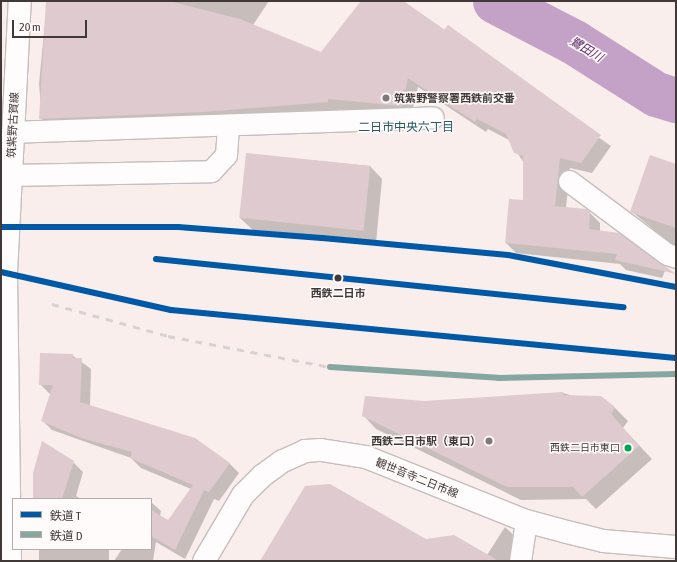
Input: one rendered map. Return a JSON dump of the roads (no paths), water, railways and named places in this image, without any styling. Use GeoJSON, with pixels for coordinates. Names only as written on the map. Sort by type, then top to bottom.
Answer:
{"type":"FeatureCollection","features":[{"type":"Feature","properties":{"kind":"main road","name":"筑紫野古賀線"},"geometry":{"type":"LineString","coordinates":[[10,561],[4,352],[10,175],[20,1]]}},
{"type":"Feature","properties":{"kind":"main road","name":"観世音寺二日市線"},"geometry":{"type":"LineString","coordinates":[[204,561],[243,495],[278,465],[305,451],[337,451],[366,457],[526,521],[603,542],[676,547]]}},
{"type":"Feature","properties":{"kind":"street"},"geometry":{"type":"LineString","coordinates":[[12,132],[433,117]]}},
{"type":"Feature","properties":{"kind":"street"},"geometry":{"type":"LineString","coordinates":[[10,175],[211,171],[226,155],[228,125]]}},
{"type":"Feature","properties":{"kind":"street"},"geometry":{"type":"LineString","coordinates":[[569,181],[666,254],[676,257]]}},
{"type":"Feature","properties":{"kind":"street"},"geometry":{"type":"LineString","coordinates":[[520,561],[526,521]]}},
{"type":"Feature","properties":{"kind":"waterway","name":"鷺田川"},"geometry":{"type":"LineString","coordinates":[[495,1],[574,42],[656,94],[676,100]]}},
{"type":"Feature","properties":{"kind":"railway"},"geometry":{"type":"LineString","coordinates":[[52,304],[168,336],[330,367]]}},
{"type":"Feature","properties":{"kind":"rail line","name":"T"},"geometry":{"type":"LineString","coordinates":[[1,227],[178,227],[322,238],[508,255],[676,287]]}},
{"type":"Feature","properties":{"kind":"rail line","name":"T"},"geometry":{"type":"LineString","coordinates":[[156,259],[624,307]]}},
{"type":"Feature","properties":{"kind":"rail line","name":"T"},"geometry":{"type":"LineString","coordinates":[[1,272],[171,310],[676,358]]}},
{"type":"Feature","properties":{"kind":"rail line","name":"D"},"geometry":{"type":"LineString","coordinates":[[330,367],[498,378],[676,374]]}},
{"type":"Feature","properties":{"kind":"place","name":"筑紫野警察署西鉄前交番"},"geometry":{"type":"Point","coordinates":[386,98]}},
{"type":"Feature","properties":{"kind":"place","name":"西鉄二日市"},"geometry":{"type":"Point","coordinates":[338,278]}},
{"type":"Feature","properties":{"kind":"place","name":"西鉄二日市駅（東口）"},"geometry":{"type":"Point","coordinates":[489,441]}},
{"type":"Feature","properties":{"kind":"place","name":"西鉄二日市東口"},"geometry":{"type":"Point","coordinates":[628,448]}},
{"type":"Feature","properties":{"kind":"district","name":"二日市中央六丁目"},"geometry":{"type":"Point","coordinates":[406,128]}}]}
